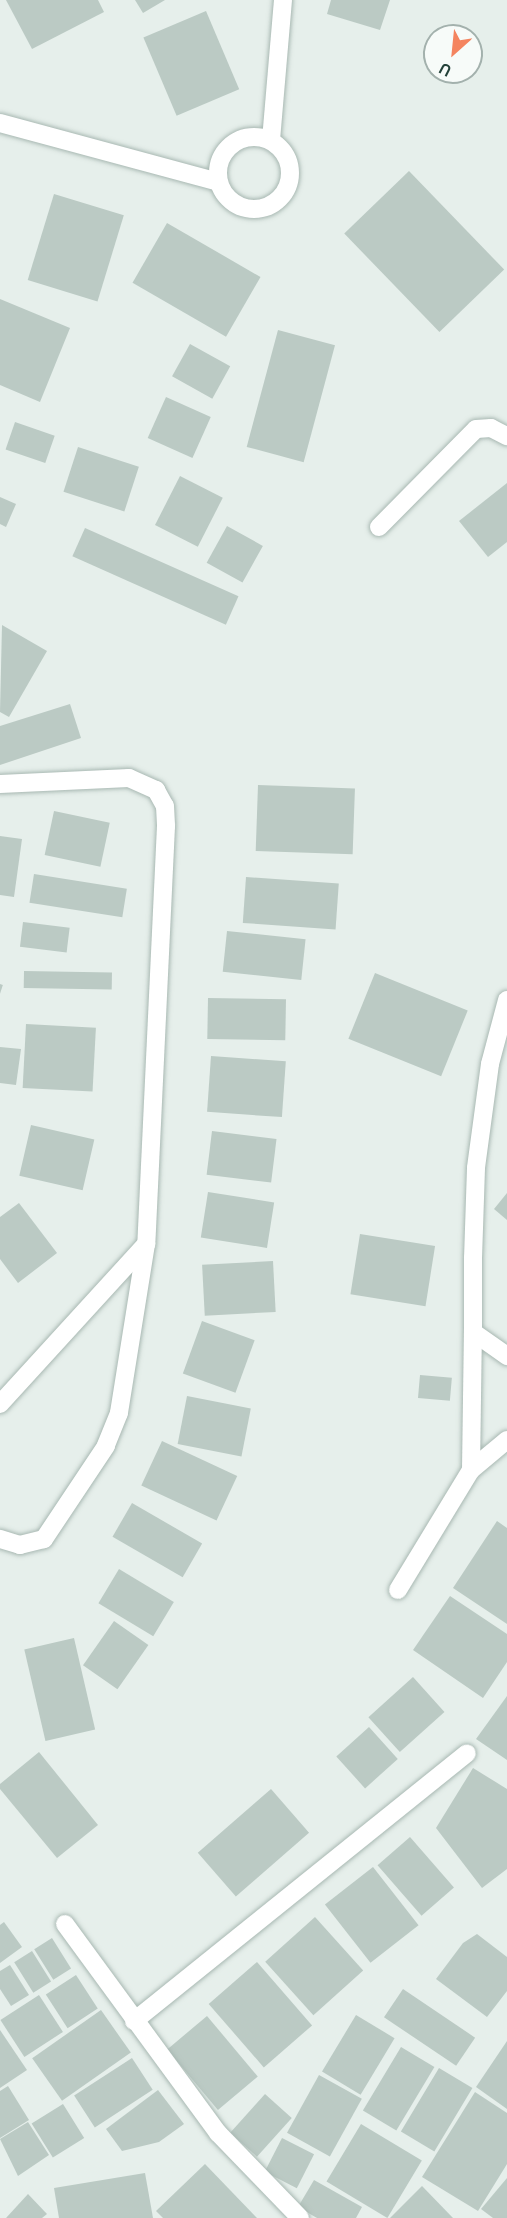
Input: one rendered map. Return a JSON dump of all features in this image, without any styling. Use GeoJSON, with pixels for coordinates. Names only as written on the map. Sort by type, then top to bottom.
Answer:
{"type":"FeatureCollection","features":[{"type":"Feature","properties":{"kind":"street"},"geometry":{"type":"LineString","coordinates":[[271,140],[283,0]]}},
{"type":"Feature","properties":{"kind":"street"},"geometry":{"type":"LineString","coordinates":[[0,123],[218,182]]}},
{"type":"Feature","properties":{"kind":"street"},"geometry":{"type":"LineString","coordinates":[[255,136],[271,140],[284,151],[290,174],[282,196],[269,206],[254,210],[238,206],[225,196],[218,182],[225,150],[255,136]]}},
{"type":"Feature","properties":{"kind":"street"},"geometry":{"type":"LineString","coordinates":[[379,527],[476,429],[491,428],[507,436]]}},
{"type":"Feature","properties":{"kind":"street"},"geometry":{"type":"LineString","coordinates":[[0,784],[129,778],[156,790],[165,806],[166,826],[146,1244],[126,1383],[105,1446],[44,1539],[20,1545],[0,1539]]}},
{"type":"Feature","properties":{"kind":"street"},"geometry":{"type":"LineString","coordinates":[[471,1470],[476,1168],[490,1064],[507,1000]]}},
{"type":"Feature","properties":{"kind":"street"},"geometry":{"type":"LineString","coordinates":[[0,1404],[146,1244]]}},
{"type":"Feature","properties":{"kind":"street"},"geometry":{"type":"LineString","coordinates":[[473,1332],[507,1356]]}},
{"type":"Feature","properties":{"kind":"street"},"geometry":{"type":"LineString","coordinates":[[398,1590],[471,1470],[507,1440]]}},
{"type":"Feature","properties":{"kind":"street"},"geometry":{"type":"LineString","coordinates":[[134,2022],[467,1753]]}},
{"type":"Feature","properties":{"kind":"street"},"geometry":{"type":"LineString","coordinates":[[65,1924],[134,2022],[218,2133],[300,2218]]}},
{"type":"Feature","properties":{"kind":"building"},"geometry":{"type":"Polygon","coordinates":[[[6,0],[98,0],[104,12],[32,49],[6,0]]]}},
{"type":"Feature","properties":{"kind":"building"},"geometry":{"type":"Polygon","coordinates":[[[135,0],[165,0],[143,13],[135,0]]]}},
{"type":"Feature","properties":{"kind":"building"},"geometry":{"type":"Polygon","coordinates":[[[331,0],[390,0],[380,30],[327,14],[331,0]]]}},
{"type":"Feature","properties":{"kind":"building"},"geometry":{"type":"Polygon","coordinates":[[[206,11],[239,89],[177,116],[143,38],[206,11]]]}},
{"type":"Feature","properties":{"kind":"building"},"geometry":{"type":"Polygon","coordinates":[[[409,171],[504,270],[439,332],[344,234],[409,171]]]}},
{"type":"Feature","properties":{"kind":"building"},"geometry":{"type":"Polygon","coordinates":[[[54,194],[124,215],[97,301],[28,280],[54,194]]]}},
{"type":"Feature","properties":{"kind":"building"},"geometry":{"type":"Polygon","coordinates":[[[167,223],[261,277],[226,337],[133,283],[167,223]]]}},
{"type":"Feature","properties":{"kind":"building"},"geometry":{"type":"Polygon","coordinates":[[[0,299],[70,328],[40,402],[0,385],[0,299]]]}},
{"type":"Feature","properties":{"kind":"building"},"geometry":{"type":"Polygon","coordinates":[[[278,330],[335,345],[304,462],[247,447],[278,330]]]}},
{"type":"Feature","properties":{"kind":"building"},"geometry":{"type":"Polygon","coordinates":[[[190,344],[230,366],[212,399],[172,376],[190,344]]]}},
{"type":"Feature","properties":{"kind":"building"},"geometry":{"type":"Polygon","coordinates":[[[166,397],[211,417],[192,458],[148,438],[166,397]]]}},
{"type":"Feature","properties":{"kind":"building"},"geometry":{"type":"Polygon","coordinates":[[[15,422],[55,436],[45,463],[6,449],[15,422]]]}},
{"type":"Feature","properties":{"kind":"building"},"geometry":{"type":"Polygon","coordinates":[[[78,447],[139,467],[124,511],[63,492],[78,447]]]}},
{"type":"Feature","properties":{"kind":"building"},"geometry":{"type":"Polygon","coordinates":[[[180,476],[223,498],[198,547],[155,525],[180,476]]]}},
{"type":"Feature","properties":{"kind":"building"},"geometry":{"type":"Polygon","coordinates":[[[507,483],[507,542],[488,557],[459,521],[507,483]]]}},
{"type":"Feature","properties":{"kind":"building"},"geometry":{"type":"Polygon","coordinates":[[[0,497],[16,504],[6,527],[0,524],[0,497]]]}},
{"type":"Feature","properties":{"kind":"building"},"geometry":{"type":"Polygon","coordinates":[[[227,526],[263,546],[242,583],[207,563],[227,526]]]}},
{"type":"Feature","properties":{"kind":"building"},"geometry":{"type":"Polygon","coordinates":[[[85,528],[238,596],[226,625],[72,556],[85,528]]]}},
{"type":"Feature","properties":{"kind":"building"},"geometry":{"type":"Polygon","coordinates":[[[2,625],[47,651],[9,717],[0,712],[2,625]]]}},
{"type":"Feature","properties":{"kind":"building"},"geometry":{"type":"Polygon","coordinates":[[[70,704],[81,738],[0,765],[0,726],[70,704]]]}},
{"type":"Feature","properties":{"kind":"building"},"geometry":{"type":"Polygon","coordinates":[[[258,785],[355,788],[353,854],[256,851],[258,785]]]}},
{"type":"Feature","properties":{"kind":"building"},"geometry":{"type":"Polygon","coordinates":[[[54,811],[110,823],[100,867],[45,855],[54,811]]]}},
{"type":"Feature","properties":{"kind":"building"},"geometry":{"type":"Polygon","coordinates":[[[0,836],[22,839],[14,897],[0,895],[0,836]]]}},
{"type":"Feature","properties":{"kind":"building"},"geometry":{"type":"Polygon","coordinates":[[[34,874],[127,889],[122,917],[29,903],[34,874]]]}},
{"type":"Feature","properties":{"kind":"building"},"geometry":{"type":"Polygon","coordinates":[[[246,877],[339,883],[336,929],[243,923],[246,877]]]}},
{"type":"Feature","properties":{"kind":"building"},"geometry":{"type":"Polygon","coordinates":[[[23,922],[70,928],[67,953],[20,947],[23,922]]]}},
{"type":"Feature","properties":{"kind":"building"},"geometry":{"type":"Polygon","coordinates":[[[227,931],[306,939],[301,980],[223,972],[227,931]]]}},
{"type":"Feature","properties":{"kind":"building"},"geometry":{"type":"Polygon","coordinates":[[[24,971],[112,973],[112,990],[24,988],[24,971]]]}},
{"type":"Feature","properties":{"kind":"building"},"geometry":{"type":"Polygon","coordinates":[[[375,973],[468,1010],[441,1076],[348,1039],[375,973]]]}},
{"type":"Feature","properties":{"kind":"building"},"geometry":{"type":"Polygon","coordinates":[[[208,998],[286,999],[285,1040],[207,1039],[208,998]]]}},
{"type":"Feature","properties":{"kind":"building"},"geometry":{"type":"Polygon","coordinates":[[[26,1024],[96,1028],[93,1092],[23,1088],[26,1024]]]}},
{"type":"Feature","properties":{"kind":"building"},"geometry":{"type":"Polygon","coordinates":[[[0,1047],[21,1049],[16,1085],[0,1083],[0,1047]]]}},
{"type":"Feature","properties":{"kind":"building"},"geometry":{"type":"Polygon","coordinates":[[[211,1056],[286,1061],[282,1117],[207,1112],[211,1056]]]}},
{"type":"Feature","properties":{"kind":"building"},"geometry":{"type":"Polygon","coordinates":[[[31,1125],[94,1140],[83,1190],[19,1176],[31,1125]]]}},
{"type":"Feature","properties":{"kind":"building"},"geometry":{"type":"Polygon","coordinates":[[[212,1131],[277,1139],[271,1183],[207,1175],[212,1131]]]}},
{"type":"Feature","properties":{"kind":"building"},"geometry":{"type":"Polygon","coordinates":[[[208,1192],[274,1202],[267,1248],[201,1237],[208,1192]]]}},
{"type":"Feature","properties":{"kind":"building"},"geometry":{"type":"Polygon","coordinates":[[[507,1193],[507,1220],[494,1209],[507,1193]]]}},
{"type":"Feature","properties":{"kind":"building"},"geometry":{"type":"Polygon","coordinates":[[[19,1203],[57,1253],[18,1283],[0,1259],[0,1217],[19,1203]]]}},
{"type":"Feature","properties":{"kind":"building"},"geometry":{"type":"Polygon","coordinates":[[[360,1234],[435,1246],[426,1306],[350,1294],[360,1234]]]}},
{"type":"Feature","properties":{"kind":"building"},"geometry":{"type":"Polygon","coordinates":[[[273,1261],[276,1312],[205,1316],[202,1265],[273,1261]]]}},
{"type":"Feature","properties":{"kind":"building"},"geometry":{"type":"Polygon","coordinates":[[[202,1321],[255,1340],[235,1393],[183,1374],[202,1321]]]}},
{"type":"Feature","properties":{"kind":"building"},"geometry":{"type":"Polygon","coordinates":[[[420,1375],[452,1378],[450,1401],[418,1398],[420,1375]]]}},
{"type":"Feature","properties":{"kind":"building"},"geometry":{"type":"Polygon","coordinates":[[[187,1396],[251,1408],[241,1457],[178,1444],[187,1396]]]}},
{"type":"Feature","properties":{"kind":"building"},"geometry":{"type":"Polygon","coordinates":[[[162,1441],[237,1476],[217,1520],[141,1485],[162,1441]]]}},
{"type":"Feature","properties":{"kind":"building"},"geometry":{"type":"Polygon","coordinates":[[[132,1503],[202,1544],[183,1577],[112,1537],[132,1503]]]}},
{"type":"Feature","properties":{"kind":"building"},"geometry":{"type":"Polygon","coordinates":[[[497,1521],[507,1528],[507,1624],[453,1588],[497,1521]]]}},
{"type":"Feature","properties":{"kind":"building"},"geometry":{"type":"Polygon","coordinates":[[[119,1569],[174,1602],[153,1636],[98,1603],[119,1569]]]}},
{"type":"Feature","properties":{"kind":"building"},"geometry":{"type":"Polygon","coordinates":[[[450,1596],[507,1634],[507,1662],[483,1698],[413,1650],[450,1596]]]}},
{"type":"Feature","properties":{"kind":"building"},"geometry":{"type":"Polygon","coordinates":[[[114,1621],[148,1645],[117,1689],[83,1665],[114,1621]]]}},
{"type":"Feature","properties":{"kind":"building"},"geometry":{"type":"Polygon","coordinates":[[[74,1638],[95,1730],[45,1741],[24,1649],[74,1638]]]}},
{"type":"Feature","properties":{"kind":"building"},"geometry":{"type":"Polygon","coordinates":[[[413,1677],[444,1712],[400,1752],[368,1717],[413,1677]]]}},
{"type":"Feature","properties":{"kind":"building"},"geometry":{"type":"Polygon","coordinates":[[[507,1696],[507,1760],[476,1739],[507,1696]]]}},
{"type":"Feature","properties":{"kind":"building"},"geometry":{"type":"Polygon","coordinates":[[[369,1727],[398,1759],[365,1788],[336,1756],[369,1727]]]}},
{"type":"Feature","properties":{"kind":"building"},"geometry":{"type":"Polygon","coordinates":[[[39,1752],[98,1825],[57,1858],[0,1789],[0,1784],[39,1752]]]}},
{"type":"Feature","properties":{"kind":"building"},"geometry":{"type":"Polygon","coordinates":[[[473,1768],[507,1789],[507,1869],[482,1888],[436,1828],[473,1768]]]}},
{"type":"Feature","properties":{"kind":"building"},"geometry":{"type":"Polygon","coordinates":[[[271,1789],[309,1833],[236,1896],[198,1853],[271,1789]]]}},
{"type":"Feature","properties":{"kind":"building"},"geometry":{"type":"Polygon","coordinates":[[[410,1837],[454,1888],[422,1916],[378,1865],[410,1837]]]}},
{"type":"Feature","properties":{"kind":"building"},"geometry":{"type":"Polygon","coordinates":[[[373,1867],[419,1925],[370,1963],[325,1905],[373,1867]]]}},
{"type":"Feature","properties":{"kind":"building"},"geometry":{"type":"Polygon","coordinates":[[[315,1917],[363,1971],[313,2015],[265,1962],[315,1917]]]}},
{"type":"Feature","properties":{"kind":"building"},"geometry":{"type":"Polygon","coordinates":[[[4,1922],[22,1947],[0,1963],[0,1925],[4,1922]]]}},
{"type":"Feature","properties":{"kind":"building"},"geometry":{"type":"Polygon","coordinates":[[[477,1934],[507,1957],[507,1991],[487,2017],[436,1979],[463,1943],[477,1934]]]}},
{"type":"Feature","properties":{"kind":"building"},"geometry":{"type":"Polygon","coordinates":[[[52,1938],[71,1969],[53,1980],[34,1949],[52,1938]]]}},
{"type":"Feature","properties":{"kind":"building"},"geometry":{"type":"Polygon","coordinates":[[[32,1951],[51,1982],[33,1993],[14,1962],[32,1951]]]}},
{"type":"Feature","properties":{"kind":"building"},"geometry":{"type":"Polygon","coordinates":[[[257,1962],[312,2025],[264,2067],[209,2004],[257,1962]]]}},
{"type":"Feature","properties":{"kind":"building"},"geometry":{"type":"Polygon","coordinates":[[[10,1965],[29,1995],[11,2006],[0,1989],[0,1971],[10,1965]]]}},
{"type":"Feature","properties":{"kind":"building"},"geometry":{"type":"Polygon","coordinates":[[[76,1975],[98,2009],[68,2028],[46,1995],[76,1975]]]}},
{"type":"Feature","properties":{"kind":"building"},"geometry":{"type":"Polygon","coordinates":[[[403,1989],[475,2038],[456,2066],[384,2017],[403,1989]]]}},
{"type":"Feature","properties":{"kind":"building"},"geometry":{"type":"Polygon","coordinates":[[[39,1995],[63,2032],[24,2057],[0,2020],[39,1995]]]}},
{"type":"Feature","properties":{"kind":"building"},"geometry":{"type":"Polygon","coordinates":[[[101,2010],[131,2053],[62,2101],[32,2058],[101,2010]]]}},
{"type":"Feature","properties":{"kind":"building"},"geometry":{"type":"Polygon","coordinates":[[[356,2015],[395,2038],[361,2095],[322,2072],[356,2015]]]}},
{"type":"Feature","properties":{"kind":"building"},"geometry":{"type":"Polygon","coordinates":[[[207,2016],[258,2077],[218,2110],[167,2049],[207,2016]]]}},
{"type":"Feature","properties":{"kind":"building"},"geometry":{"type":"Polygon","coordinates":[[[0,2030],[27,2070],[0,2088],[0,2030]]]}},
{"type":"Feature","properties":{"kind":"building"},"geometry":{"type":"Polygon","coordinates":[[[507,2041],[507,2109],[476,2087],[507,2041]]]}},
{"type":"Feature","properties":{"kind":"building"},"geometry":{"type":"Polygon","coordinates":[[[401,2047],[434,2067],[396,2131],[363,2110],[401,2047]]]}},
{"type":"Feature","properties":{"kind":"building"},"geometry":{"type":"Polygon","coordinates":[[[132,2058],[153,2090],[95,2127],[74,2096],[132,2058]]]}},
{"type":"Feature","properties":{"kind":"building"},"geometry":{"type":"Polygon","coordinates":[[[439,2068],[472,2088],[434,2152],[401,2131],[439,2068]]]}},
{"type":"Feature","properties":{"kind":"building"},"geometry":{"type":"Polygon","coordinates":[[[319,2075],[362,2099],[330,2156],[287,2133],[319,2075]]]}},
{"type":"Feature","properties":{"kind":"building"},"geometry":{"type":"Polygon","coordinates":[[[8,2086],[29,2120],[0,2138],[0,2091],[8,2086]]]}},
{"type":"Feature","properties":{"kind":"building"},"geometry":{"type":"Polygon","coordinates":[[[158,2090],[184,2124],[159,2142],[122,2151],[106,2129],[158,2090]]]}},
{"type":"Feature","properties":{"kind":"building"},"geometry":{"type":"Polygon","coordinates":[[[475,2092],[507,2113],[507,2164],[478,2211],[422,2177],[475,2092]]]}},
{"type":"Feature","properties":{"kind":"building"},"geometry":{"type":"Polygon","coordinates":[[[265,2094],[292,2118],[257,2157],[230,2133],[265,2094]]]}},
{"type":"Feature","properties":{"kind":"building"},"geometry":{"type":"Polygon","coordinates":[[[63,2104],[84,2138],[53,2158],[32,2124],[63,2104]]]}},
{"type":"Feature","properties":{"kind":"building"},"geometry":{"type":"Polygon","coordinates":[[[28,2122],[49,2155],[18,2176],[0,2139],[28,2122]]]}},
{"type":"Feature","properties":{"kind":"building"},"geometry":{"type":"Polygon","coordinates":[[[361,2124],[422,2161],[387,2218],[326,2181],[361,2124]]]}},
{"type":"Feature","properties":{"kind":"building"},"geometry":{"type":"Polygon","coordinates":[[[282,2138],[314,2154],[297,2188],[265,2172],[282,2138]]]}},
{"type":"Feature","properties":{"kind":"building"},"geometry":{"type":"Polygon","coordinates":[[[205,2164],[257,2218],[163,2218],[156,2211],[205,2164]]]}},
{"type":"Feature","properties":{"kind":"building"},"geometry":{"type":"Polygon","coordinates":[[[145,2173],[153,2218],[59,2218],[54,2188],[145,2173]]]}},
{"type":"Feature","properties":{"kind":"building"},"geometry":{"type":"Polygon","coordinates":[[[507,2178],[507,2218],[493,2218],[481,2209],[507,2178]]]}},
{"type":"Feature","properties":{"kind":"building"},"geometry":{"type":"Polygon","coordinates":[[[314,2180],[362,2207],[356,2218],[317,2218],[298,2207],[314,2180]]]}},
{"type":"Feature","properties":{"kind":"building"},"geometry":{"type":"Polygon","coordinates":[[[422,2186],[453,2218],[390,2218],[422,2186]]]}},
{"type":"Feature","properties":{"kind":"building"},"geometry":{"type":"Polygon","coordinates":[[[28,2194],[47,2214],[42,2218],[6,2218],[28,2194]]]}}]}
